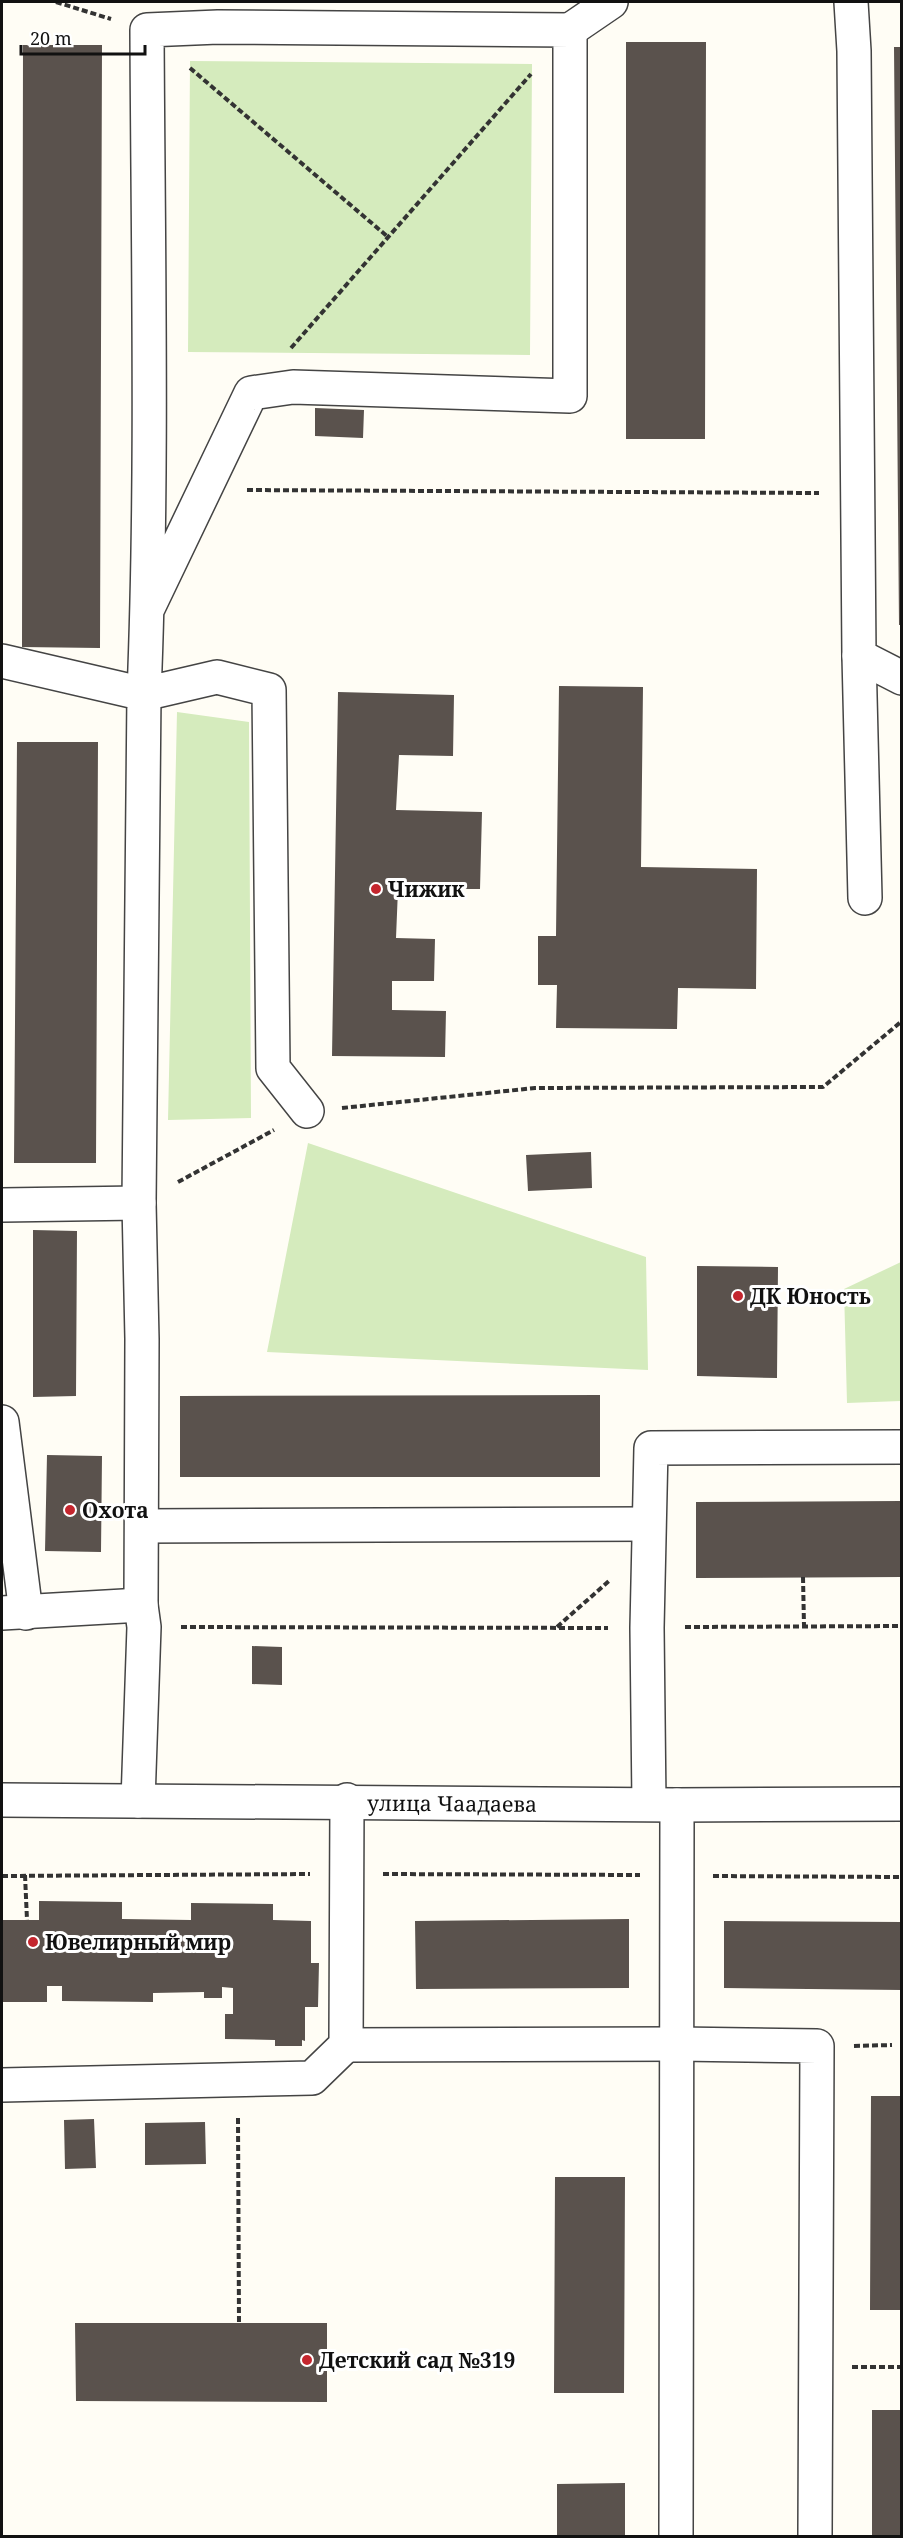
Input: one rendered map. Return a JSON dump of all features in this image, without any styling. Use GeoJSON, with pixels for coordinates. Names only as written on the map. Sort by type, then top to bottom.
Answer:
{"type":"FeatureCollection","features":[{"type":"Feature","properties":{"kind":"street"},"geometry":{"type":"LineString","coordinates":[[138,1801],[142,1616],[139,1203],[149,354],[147,30],[218,27],[570,30],[611,2]]}},
{"type":"Feature","properties":{"kind":"street"},"geometry":{"type":"LineString","coordinates":[[851,2],[854,51],[859,494],[858,656],[865,898]]}},
{"type":"Feature","properties":{"kind":"street"},"geometry":{"type":"LineString","coordinates":[[147,609],[251,393],[293,387],[570,396],[570,30]]}},
{"type":"Feature","properties":{"kind":"street"},"geometry":{"type":"LineString","coordinates":[[858,656],[902,678]]}},
{"type":"Feature","properties":{"kind":"street"},"geometry":{"type":"LineString","coordinates":[[2,661],[144,694],[217,677],[269,690],[273,1068],[307,1112]]}},
{"type":"Feature","properties":{"kind":"street"},"geometry":{"type":"LineString","coordinates":[[2,1205],[139,1203]]}},
{"type":"Feature","properties":{"kind":"street"},"geometry":{"type":"LineString","coordinates":[[2,1422],[14,1613],[142,1616]]}},
{"type":"Feature","properties":{"kind":"street"},"geometry":{"type":"LineString","coordinates":[[676,2536],[677,1876],[663,1804],[647,1628],[651,1448],[902,1447]]}},
{"type":"Feature","properties":{"kind":"street"},"geometry":{"type":"LineString","coordinates":[[142,1526],[648,1535]]}},
{"type":"Feature","properties":{"kind":"street","name":"улица Чаадаева"},"geometry":{"type":"LineString","coordinates":[[2,1800],[902,1804]]}},
{"type":"Feature","properties":{"kind":"street"},"geometry":{"type":"LineString","coordinates":[[346,2045],[347,1800]]}},
{"type":"Feature","properties":{"kind":"street"},"geometry":{"type":"LineString","coordinates":[[2,2085],[312,2078],[346,2045],[817,2046],[815,2536]]}},
{"type":"Feature","properties":{"kind":"path"},"geometry":{"type":"LineString","coordinates":[[56,2],[147,30],[388,237]]}},
{"type":"Feature","properties":{"kind":"path"},"geometry":{"type":"LineString","coordinates":[[289,350],[570,30]]}},
{"type":"Feature","properties":{"kind":"path"},"geometry":{"type":"LineString","coordinates":[[204,490],[859,494]]}},
{"type":"Feature","properties":{"kind":"path"},"geometry":{"type":"LineString","coordinates":[[139,1203],[307,1112],[535,1088],[823,1087],[902,1021]]}},
{"type":"Feature","properties":{"kind":"path"},"geometry":{"type":"LineString","coordinates":[[557,1628],[648,1535]]}},
{"type":"Feature","properties":{"kind":"path"},"geometry":{"type":"LineString","coordinates":[[803,1577],[804,1626]]}},
{"type":"Feature","properties":{"kind":"path"},"geometry":{"type":"LineString","coordinates":[[142,1616],[557,1628],[902,1626]]}},
{"type":"Feature","properties":{"kind":"path"},"geometry":{"type":"LineString","coordinates":[[2,1876],[347,1874],[902,1877]]}},
{"type":"Feature","properties":{"kind":"path"},"geometry":{"type":"LineString","coordinates":[[25,1875],[27,1920]]}},
{"type":"Feature","properties":{"kind":"path"},"geometry":{"type":"LineString","coordinates":[[238,2078],[239,2323]]}},
{"type":"Feature","properties":{"kind":"path"},"geometry":{"type":"LineString","coordinates":[[816,2367],[902,2367]]}},
{"type":"Feature","properties":{"kind":"green space"},"geometry":{"type":"Polygon","coordinates":[[[190,61],[532,64],[530,355],[188,352],[190,61]]]}},
{"type":"Feature","properties":{"kind":"green space"},"geometry":{"type":"Polygon","coordinates":[[[177,712],[249,722],[251,1118],[168,1120],[177,712]]]}},
{"type":"Feature","properties":{"kind":"green space"},"geometry":{"type":"Polygon","coordinates":[[[308,1143],[646,1257],[648,1370],[267,1352],[308,1143]]]}},
{"type":"Feature","properties":{"kind":"green space"},"geometry":{"type":"Polygon","coordinates":[[[901,1262],[901,1401],[847,1403],[844,1289],[901,1262]]]}},
{"type":"Feature","properties":{"kind":"building"},"geometry":{"type":"Polygon","coordinates":[[[626,42],[706,42],[705,439],[626,439],[626,42]]]}},
{"type":"Feature","properties":{"kind":"building"},"geometry":{"type":"Polygon","coordinates":[[[23,45],[102,45],[100,648],[22,647],[23,45]]]}},
{"type":"Feature","properties":{"kind":"building"},"geometry":{"type":"Polygon","coordinates":[[[894,47],[902,47],[902,625],[899,625],[894,47]]]}},
{"type":"Feature","properties":{"kind":"building"},"geometry":{"type":"Polygon","coordinates":[[[315,408],[364,410],[363,438],[315,436],[315,408]]]}},
{"type":"Feature","properties":{"kind":"building"},"geometry":{"type":"Polygon","coordinates":[[[559,686],[643,687],[641,867],[757,869],[756,989],[678,988],[677,1029],[556,1028],[557,985],[538,985],[538,936],[556,936],[559,686]]]}},
{"type":"Feature","properties":{"kind":"building"},"geometry":{"type":"Polygon","coordinates":[[[338,692],[454,695],[453,756],[399,755],[396,810],[482,812],[480,889],[398,889],[396,938],[435,939],[434,981],[392,981],[392,1010],[446,1011],[445,1057],[332,1056],[338,692]]]}},
{"type":"Feature","properties":{"kind":"building"},"geometry":{"type":"Polygon","coordinates":[[[17,742],[98,742],[96,1163],[14,1163],[17,742]]]}},
{"type":"Feature","properties":{"kind":"building"},"geometry":{"type":"Polygon","coordinates":[[[591,1152],[592,1188],[528,1191],[526,1155],[591,1152]]]}},
{"type":"Feature","properties":{"kind":"building"},"geometry":{"type":"Polygon","coordinates":[[[33,1230],[77,1231],[76,1396],[33,1397],[33,1230]]]}},
{"type":"Feature","properties":{"kind":"building","name":"ДК Юность"},"geometry":{"type":"Polygon","coordinates":[[[697,1266],[778,1267],[777,1378],[697,1376],[697,1266]]]}},
{"type":"Feature","properties":{"kind":"building"},"geometry":{"type":"Polygon","coordinates":[[[600,1395],[600,1477],[180,1477],[180,1396],[600,1395]]]}},
{"type":"Feature","properties":{"kind":"building"},"geometry":{"type":"Polygon","coordinates":[[[47,1455],[102,1456],[101,1552],[45,1551],[47,1455]]]}},
{"type":"Feature","properties":{"kind":"building"},"geometry":{"type":"Polygon","coordinates":[[[902,1501],[902,1577],[696,1578],[696,1502],[902,1501]]]}},
{"type":"Feature","properties":{"kind":"building"},"geometry":{"type":"Polygon","coordinates":[[[252,1646],[282,1647],[282,1685],[252,1684],[252,1646]]]}},
{"type":"Feature","properties":{"kind":"building"},"geometry":{"type":"Polygon","coordinates":[[[39,1901],[122,1902],[122,1919],[191,1920],[191,1903],[273,1904],[273,1920],[311,1921],[311,1963],[319,1963],[318,2007],[305,2007],[305,2041],[302,2040],[302,2046],[275,2046],[275,2040],[225,2039],[225,2014],[233,2014],[233,1988],[222,1987],[222,1998],[204,1998],[204,1992],[153,1993],[153,2002],[62,2001],[62,1986],[47,1986],[47,2002],[2,2002],[3,1920],[39,1920],[39,1901]]]}},
{"type":"Feature","properties":{"kind":"building"},"geometry":{"type":"Polygon","coordinates":[[[629,1919],[629,1988],[416,1989],[415,1921],[629,1919]]]}},
{"type":"Feature","properties":{"kind":"building"},"geometry":{"type":"Polygon","coordinates":[[[724,1921],[902,1922],[902,1990],[724,1988],[724,1921]]]}},
{"type":"Feature","properties":{"kind":"building"},"geometry":{"type":"Polygon","coordinates":[[[871,2096],[902,2096],[902,2310],[870,2310],[871,2096]]]}},
{"type":"Feature","properties":{"kind":"building"},"geometry":{"type":"Polygon","coordinates":[[[94,2119],[96,2168],[65,2169],[64,2120],[94,2119]]]}},
{"type":"Feature","properties":{"kind":"building"},"geometry":{"type":"Polygon","coordinates":[[[205,2122],[206,2164],[145,2165],[145,2123],[205,2122]]]}},
{"type":"Feature","properties":{"kind":"building"},"geometry":{"type":"Polygon","coordinates":[[[555,2177],[625,2177],[624,2393],[554,2393],[555,2177]]]}},
{"type":"Feature","properties":{"kind":"building"},"geometry":{"type":"Polygon","coordinates":[[[75,2323],[327,2323],[327,2402],[76,2401],[75,2323]]]}},
{"type":"Feature","properties":{"kind":"building"},"geometry":{"type":"Polygon","coordinates":[[[872,2410],[902,2410],[902,2536],[872,2536],[872,2410]]]}},
{"type":"Feature","properties":{"kind":"building"},"geometry":{"type":"Polygon","coordinates":[[[625,2483],[625,2536],[557,2536],[557,2484],[625,2483]]]}},
{"type":"Feature","properties":{"kind":"place","name":"Чижик"},"geometry":{"type":"Point","coordinates":[376,889]}},
{"type":"Feature","properties":{"kind":"place","name":"ДК Юность"},"geometry":{"type":"Point","coordinates":[738,1296]}},
{"type":"Feature","properties":{"kind":"place","name":"Охота"},"geometry":{"type":"Point","coordinates":[70,1510]}},
{"type":"Feature","properties":{"kind":"place","name":"Ювелирный мир"},"geometry":{"type":"Point","coordinates":[33,1942]}},
{"type":"Feature","properties":{"kind":"place","name":"Детский сад №319"},"geometry":{"type":"Point","coordinates":[307,2360]}}]}
